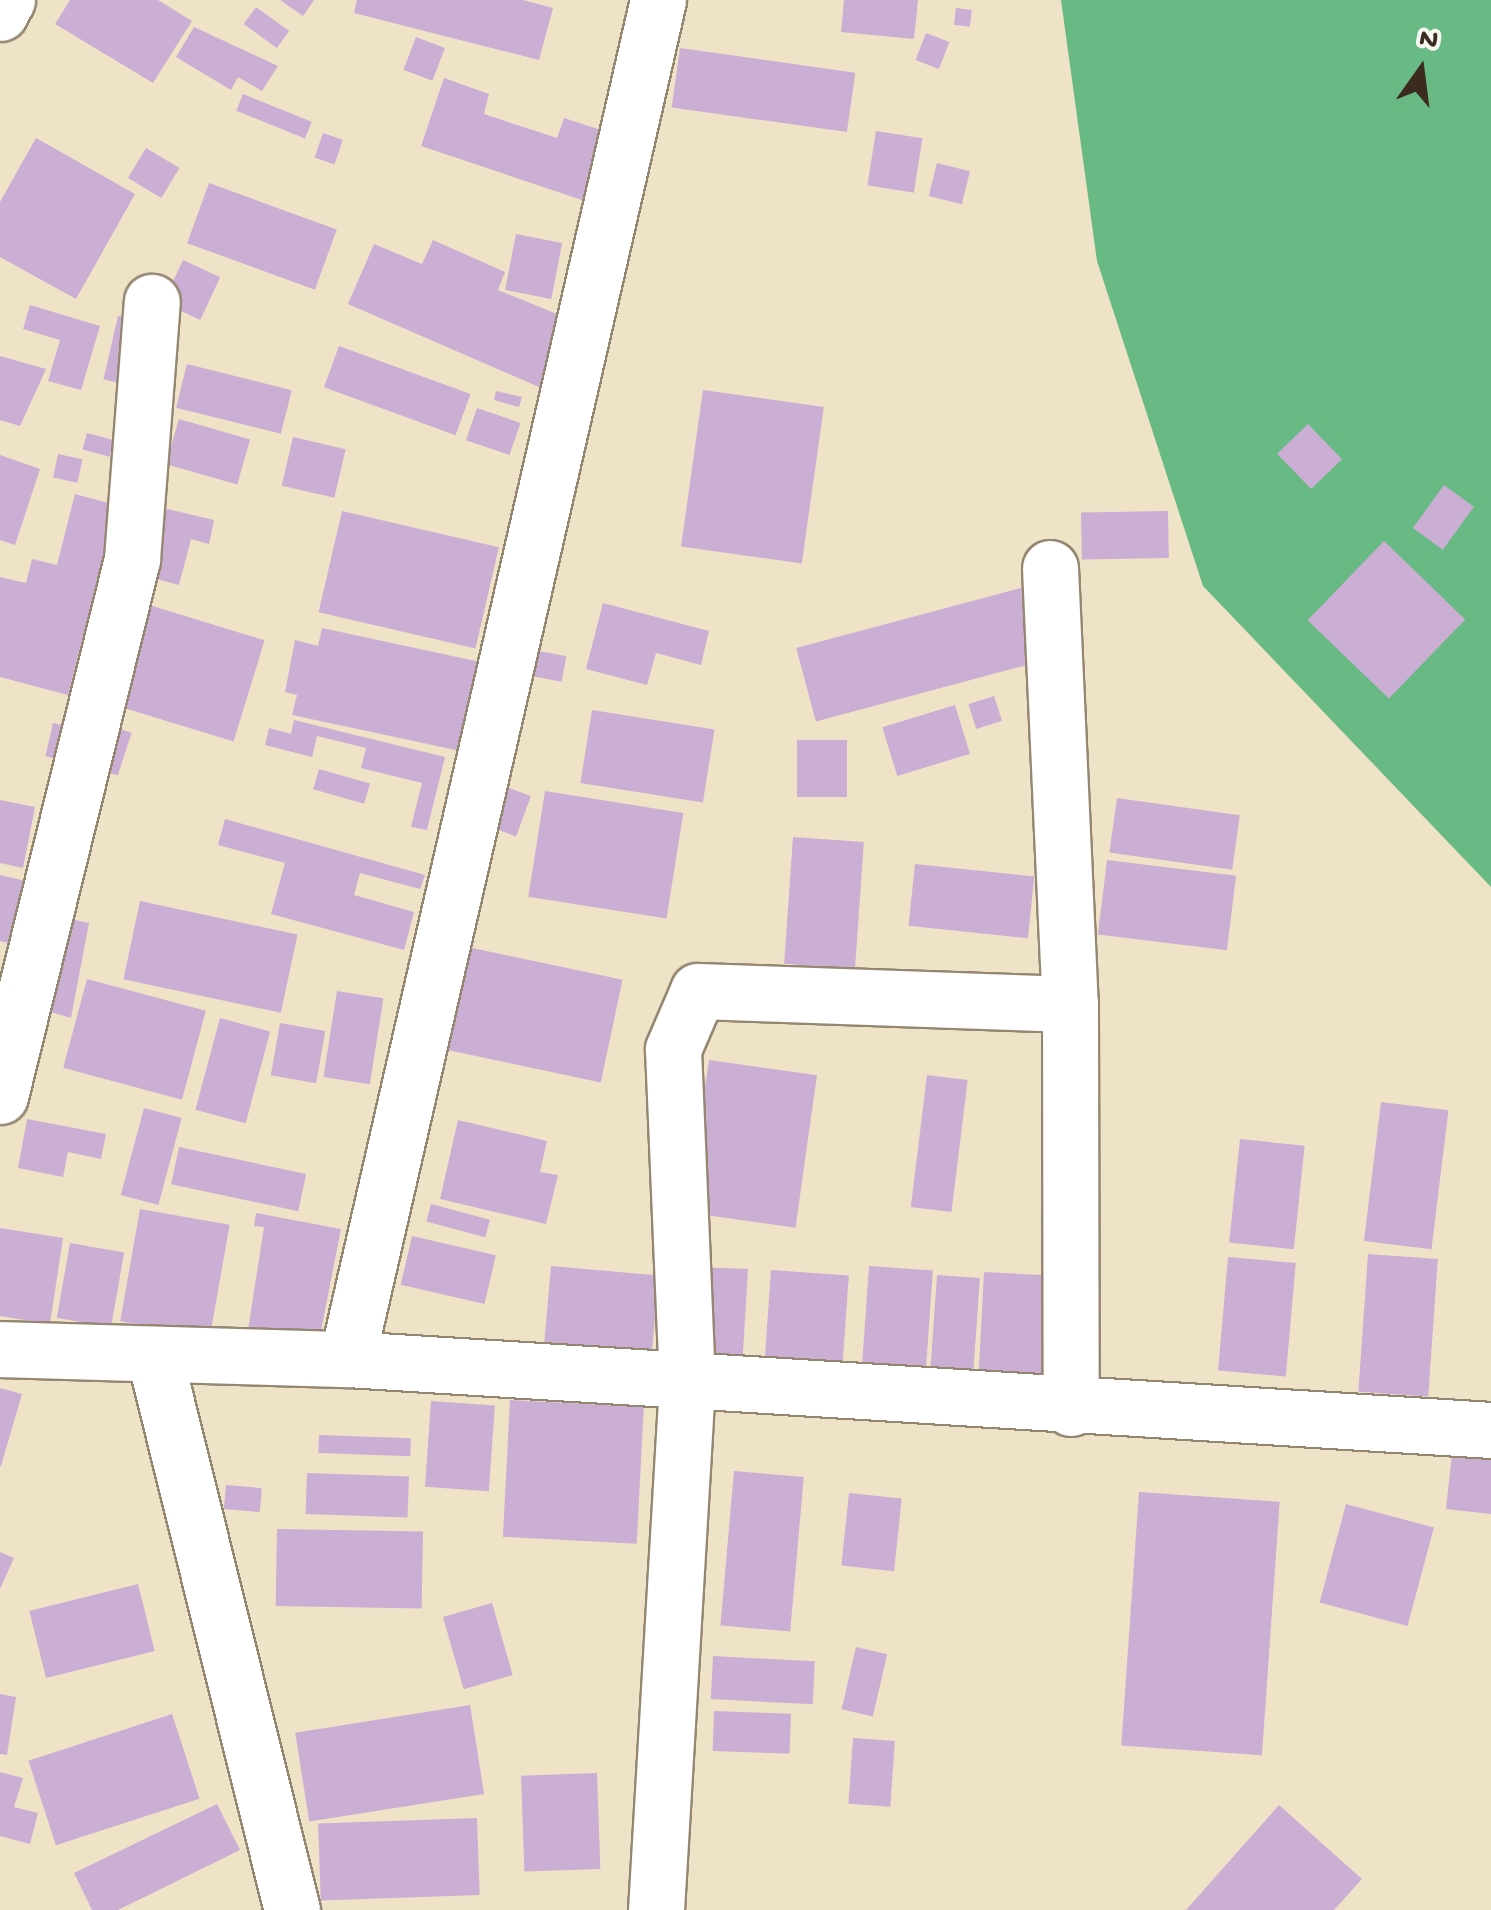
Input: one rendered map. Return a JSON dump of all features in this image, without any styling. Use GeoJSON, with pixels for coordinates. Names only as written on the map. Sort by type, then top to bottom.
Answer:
{"type":"FeatureCollection","features":[{"type":"Feature","properties":{"kind":"street"},"geometry":{"type":"LineString","coordinates":[[0,14],[7,0]]}},
{"type":"Feature","properties":{"kind":"street"},"geometry":{"type":"LineString","coordinates":[[347,1359],[658,0]]}},
{"type":"Feature","properties":{"kind":"street"},"geometry":{"type":"LineString","coordinates":[[0,1096],[132,559],[152,302]]}},
{"type":"Feature","properties":{"kind":"street"},"geometry":{"type":"LineString","coordinates":[[1050,568],[1070,1004],[1071,1408]]}},
{"type":"Feature","properties":{"kind":"street"},"geometry":{"type":"LineString","coordinates":[[656,1910],[686,1383],[673,1049],[698,991],[1070,1004]]}},
{"type":"Feature","properties":{"kind":"street"},"geometry":{"type":"LineString","coordinates":[[0,1349],[347,1359],[1071,1408],[1491,1430]]}},
{"type":"Feature","properties":{"kind":"street"},"geometry":{"type":"LineString","coordinates":[[154,1354],[292,1910]]}},
{"type":"Feature","properties":{"kind":"green space"},"geometry":{"type":"Polygon","coordinates":[[[1061,0],[1491,0],[1491,887],[1203,586],[1097,261],[1061,0]]]}},
{"type":"Feature","properties":{"kind":"building"},"geometry":{"type":"Polygon","coordinates":[[[70,0],[158,0],[192,21],[153,83],[55,24],[70,0]]]}},
{"type":"Feature","properties":{"kind":"building"},"geometry":{"type":"Polygon","coordinates":[[[280,0],[314,0],[303,16],[280,0]]]}},
{"type":"Feature","properties":{"kind":"building"},"geometry":{"type":"Polygon","coordinates":[[[357,0],[523,0],[553,8],[539,60],[354,13],[357,0]]]}},
{"type":"Feature","properties":{"kind":"building"},"geometry":{"type":"Polygon","coordinates":[[[844,0],[918,0],[914,39],[841,32],[844,0]]]}},
{"type":"Feature","properties":{"kind":"building"},"geometry":{"type":"Polygon","coordinates":[[[256,7],[289,31],[277,48],[244,24],[256,7]]]}},
{"type":"Feature","properties":{"kind":"building"},"geometry":{"type":"Polygon","coordinates":[[[956,8],[972,10],[970,27],[954,25],[956,8]]]}},
{"type":"Feature","properties":{"kind":"building"},"geometry":{"type":"Polygon","coordinates":[[[194,27],[278,66],[262,91],[238,77],[231,90],[176,57],[194,27]]]}},
{"type":"Feature","properties":{"kind":"building"},"geometry":{"type":"Polygon","coordinates":[[[926,33],[949,42],[939,69],[916,60],[926,33]]]}},
{"type":"Feature","properties":{"kind":"building"},"geometry":{"type":"Polygon","coordinates":[[[416,37],[445,48],[432,81],[403,70],[416,37]]]}},
{"type":"Feature","properties":{"kind":"building"},"geometry":{"type":"Polygon","coordinates":[[[680,48],[855,73],[847,132],[672,107],[680,48]]]}},
{"type":"Feature","properties":{"kind":"building"},"geometry":{"type":"Polygon","coordinates":[[[444,78],[489,94],[484,114],[557,138],[564,118],[607,132],[585,201],[421,146],[444,78]]]}},
{"type":"Feature","properties":{"kind":"building"},"geometry":{"type":"Polygon","coordinates":[[[243,94],[312,122],[305,138],[236,111],[243,94]]]}},
{"type":"Feature","properties":{"kind":"building"},"geometry":{"type":"Polygon","coordinates":[[[876,131],[922,138],[914,193],[867,185],[876,131]]]}},
{"type":"Feature","properties":{"kind":"building"},"geometry":{"type":"Polygon","coordinates":[[[323,133],[343,140],[334,164],[315,158],[323,133]]]}},
{"type":"Feature","properties":{"kind":"building"},"geometry":{"type":"Polygon","coordinates":[[[36,138],[135,194],[76,299],[0,257],[0,202],[36,138]]]}},
{"type":"Feature","properties":{"kind":"building"},"geometry":{"type":"Polygon","coordinates":[[[146,148],[179,168],[161,198],[128,178],[146,148]]]}},
{"type":"Feature","properties":{"kind":"building"},"geometry":{"type":"Polygon","coordinates":[[[937,163],[970,171],[962,204],[929,196],[937,163]]]}},
{"type":"Feature","properties":{"kind":"building"},"geometry":{"type":"Polygon","coordinates":[[[209,183],[337,230],[315,290],[187,243],[209,183]]]}},
{"type":"Feature","properties":{"kind":"building"},"geometry":{"type":"Polygon","coordinates":[[[516,234],[562,243],[551,299],[505,290],[516,234]]]}},
{"type":"Feature","properties":{"kind":"building"},"geometry":{"type":"Polygon","coordinates":[[[433,240],[505,272],[498,290],[569,319],[539,387],[348,304],[374,244],[422,264],[433,240]]]}},
{"type":"Feature","properties":{"kind":"building"},"geometry":{"type":"Polygon","coordinates":[[[183,260],[220,277],[200,320],[163,303],[183,260]]]}},
{"type":"Feature","properties":{"kind":"building"},"geometry":{"type":"Polygon","coordinates":[[[30,305],[100,326],[81,390],[48,381],[60,340],[23,329],[30,305]]]}},
{"type":"Feature","properties":{"kind":"building"},"geometry":{"type":"Polygon","coordinates":[[[118,316],[140,321],[126,385],[103,379],[118,316]]]}},
{"type":"Feature","properties":{"kind":"building"},"geometry":{"type":"Polygon","coordinates":[[[339,346],[471,394],[456,435],[324,387],[339,346]]]}},
{"type":"Feature","properties":{"kind":"building"},"geometry":{"type":"Polygon","coordinates":[[[0,356],[46,369],[20,426],[0,420],[0,356]]]}},
{"type":"Feature","properties":{"kind":"building"},"geometry":{"type":"Polygon","coordinates":[[[187,364],[292,390],[281,434],[176,408],[187,364]]]}},
{"type":"Feature","properties":{"kind":"building"},"geometry":{"type":"Polygon","coordinates":[[[703,390],[824,407],[802,563],[681,546],[703,390]]]}},
{"type":"Feature","properties":{"kind":"building"},"geometry":{"type":"Polygon","coordinates":[[[496,391],[522,397],[519,407],[494,400],[496,391]]]}},
{"type":"Feature","properties":{"kind":"building"},"geometry":{"type":"Polygon","coordinates":[[[477,408],[520,423],[509,455],[466,440],[477,408]]]}},
{"type":"Feature","properties":{"kind":"building"},"geometry":{"type":"Polygon","coordinates":[[[179,419],[250,439],[237,485],[166,464],[179,419]]]}},
{"type":"Feature","properties":{"kind":"building"},"geometry":{"type":"Polygon","coordinates":[[[1308,424],[1342,459],[1311,489],[1277,454],[1308,424]]]}},
{"type":"Feature","properties":{"kind":"building"},"geometry":{"type":"Polygon","coordinates":[[[87,433],[114,440],[110,457],[83,449],[87,433]]]}},
{"type":"Feature","properties":{"kind":"building"},"geometry":{"type":"Polygon","coordinates":[[[293,437],[346,449],[334,498],[282,486],[293,437]]]}},
{"type":"Feature","properties":{"kind":"building"},"geometry":{"type":"Polygon","coordinates":[[[58,454],[82,459],[77,483],[53,477],[58,454]]]}},
{"type":"Feature","properties":{"kind":"building"},"geometry":{"type":"Polygon","coordinates":[[[0,455],[40,469],[15,545],[0,540],[0,455]]]}},
{"type":"Feature","properties":{"kind":"building"},"geometry":{"type":"Polygon","coordinates":[[[1444,485],[1474,507],[1443,550],[1413,528],[1444,485]]]}},
{"type":"Feature","properties":{"kind":"building"},"geometry":{"type":"Polygon","coordinates":[[[75,494],[116,505],[68,695],[0,677],[0,577],[26,583],[32,559],[57,565],[75,494]]]}},
{"type":"Feature","properties":{"kind":"building"},"geometry":{"type":"Polygon","coordinates":[[[155,506],[214,520],[209,544],[191,539],[179,585],[138,574],[155,506]]]}},
{"type":"Feature","properties":{"kind":"building"},"geometry":{"type":"Polygon","coordinates":[[[342,511],[499,547],[475,649],[319,612],[342,511]]]}},
{"type":"Feature","properties":{"kind":"building"},"geometry":{"type":"Polygon","coordinates":[[[1168,511],[1169,558],[1082,560],[1081,513],[1168,511]]]}},
{"type":"Feature","properties":{"kind":"building"},"geometry":{"type":"Polygon","coordinates":[[[1384,541],[1465,619],[1389,699],[1308,620],[1384,541]]]}},
{"type":"Feature","properties":{"kind":"building"},"geometry":{"type":"Polygon","coordinates":[[[1028,586],[1048,659],[816,722],[796,648],[1028,586]]]}},
{"type":"Feature","properties":{"kind":"building"},"geometry":{"type":"Polygon","coordinates":[[[603,603],[709,631],[701,665],[656,653],[647,685],[586,669],[603,603]]]}},
{"type":"Feature","properties":{"kind":"building"},"geometry":{"type":"Polygon","coordinates":[[[146,604],[265,640],[234,742],[115,705],[146,604]]]}},
{"type":"Feature","properties":{"kind":"building"},"geometry":{"type":"Polygon","coordinates":[[[322,628],[485,663],[465,752],[292,715],[297,695],[285,692],[295,640],[318,646],[322,628]]]}},
{"type":"Feature","properties":{"kind":"building"},"geometry":{"type":"Polygon","coordinates":[[[534,650],[566,656],[561,682],[529,676],[534,650]]]}},
{"type":"Feature","properties":{"kind":"building"},"geometry":{"type":"Polygon","coordinates":[[[994,696],[1002,721],[976,729],[968,704],[994,696]]]}},
{"type":"Feature","properties":{"kind":"building"},"geometry":{"type":"Polygon","coordinates":[[[955,705],[970,754],[897,776],[882,727],[955,705]]]}},
{"type":"Feature","properties":{"kind":"building"},"geometry":{"type":"Polygon","coordinates":[[[592,710],[714,729],[703,802],[580,783],[592,710]]]}},
{"type":"Feature","properties":{"kind":"building"},"geometry":{"type":"Polygon","coordinates":[[[294,720],[445,757],[427,830],[411,827],[422,783],[361,768],[366,748],[317,736],[312,757],[265,745],[269,728],[291,734],[294,720]]]}},
{"type":"Feature","properties":{"kind":"building"},"geometry":{"type":"Polygon","coordinates":[[[53,723],[74,728],[67,761],[45,756],[53,723]]]}},
{"type":"Feature","properties":{"kind":"building"},"geometry":{"type":"Polygon","coordinates":[[[105,724],[132,733],[118,775],[91,767],[105,724]]]}},
{"type":"Feature","properties":{"kind":"building"},"geometry":{"type":"Polygon","coordinates":[[[797,740],[847,740],[847,797],[797,797],[797,740]]]}},
{"type":"Feature","properties":{"kind":"building"},"geometry":{"type":"Polygon","coordinates":[[[319,769],[370,784],[364,804],[313,789],[319,769]]]}},
{"type":"Feature","properties":{"kind":"building"},"geometry":{"type":"Polygon","coordinates":[[[498,784],[531,796],[516,836],[483,824],[498,784]]]}},
{"type":"Feature","properties":{"kind":"building"},"geometry":{"type":"Polygon","coordinates":[[[545,791],[683,813],[667,919],[528,897],[545,791]]]}},
{"type":"Feature","properties":{"kind":"building"},"geometry":{"type":"Polygon","coordinates":[[[1117,798],[1240,815],[1232,870],[1109,852],[1117,798]]]}},
{"type":"Feature","properties":{"kind":"building"},"geometry":{"type":"Polygon","coordinates":[[[0,800],[35,807],[23,868],[0,863],[0,800]]]}},
{"type":"Feature","properties":{"kind":"building"},"geometry":{"type":"Polygon","coordinates":[[[225,819],[425,875],[420,889],[360,873],[354,895],[414,912],[404,950],[271,914],[285,863],[218,845],[225,819]]]}},
{"type":"Feature","properties":{"kind":"building"},"geometry":{"type":"Polygon","coordinates":[[[793,837],[864,842],[855,969],[784,964],[793,837]]]}},
{"type":"Feature","properties":{"kind":"building"},"geometry":{"type":"Polygon","coordinates":[[[1107,860],[1236,876],[1227,950],[1098,934],[1107,860]]]}},
{"type":"Feature","properties":{"kind":"building"},"geometry":{"type":"Polygon","coordinates":[[[915,864],[1034,877],[1028,938],[909,926],[915,864]]]}},
{"type":"Feature","properties":{"kind":"building"},"geometry":{"type":"Polygon","coordinates":[[[0,875],[26,881],[12,944],[0,941],[0,875]]]}},
{"type":"Feature","properties":{"kind":"building"},"geometry":{"type":"Polygon","coordinates":[[[140,901],[297,934],[281,1013],[123,979],[140,901]]]}},
{"type":"Feature","properties":{"kind":"building"},"geometry":{"type":"Polygon","coordinates":[[[66,918],[89,923],[71,1018],[41,1009],[66,918]]]}},
{"type":"Feature","properties":{"kind":"building"},"geometry":{"type":"Polygon","coordinates":[[[468,947],[623,980],[601,1083],[446,1050],[468,947]]]}},
{"type":"Feature","properties":{"kind":"building"},"geometry":{"type":"Polygon","coordinates":[[[87,979],[206,1011],[182,1100],[63,1068],[87,979]]]}},
{"type":"Feature","properties":{"kind":"building"},"geometry":{"type":"Polygon","coordinates":[[[337,991],[383,998],[370,1084],[323,1077],[337,991]]]}},
{"type":"Feature","properties":{"kind":"building"},"geometry":{"type":"Polygon","coordinates":[[[220,1018],[270,1031],[246,1123],[195,1110],[220,1018]]]}},
{"type":"Feature","properties":{"kind":"building"},"geometry":{"type":"Polygon","coordinates":[[[280,1023],[325,1031],[316,1083],[271,1075],[280,1023]]]}},
{"type":"Feature","properties":{"kind":"building"},"geometry":{"type":"Polygon","coordinates":[[[709,1060],[817,1075],[796,1228],[688,1213],[709,1060]]]}},
{"type":"Feature","properties":{"kind":"building"},"geometry":{"type":"Polygon","coordinates":[[[927,1075],[968,1080],[951,1212],[911,1207],[927,1075]]]}},
{"type":"Feature","properties":{"kind":"building"},"geometry":{"type":"Polygon","coordinates":[[[1381,1102],[1448,1110],[1431,1249],[1364,1241],[1381,1102]]]}},
{"type":"Feature","properties":{"kind":"building"},"geometry":{"type":"Polygon","coordinates":[[[144,1108],[182,1118],[158,1205],[121,1195],[144,1108]]]}},
{"type":"Feature","properties":{"kind":"building"},"geometry":{"type":"Polygon","coordinates":[[[27,1119],[106,1134],[101,1159],[68,1152],[63,1177],[18,1168],[27,1119]]]}},
{"type":"Feature","properties":{"kind":"building"},"geometry":{"type":"Polygon","coordinates":[[[458,1120],[547,1141],[540,1172],[558,1175],[546,1224],[440,1199],[458,1120]]]}},
{"type":"Feature","properties":{"kind":"building"},"geometry":{"type":"Polygon","coordinates":[[[1240,1139],[1305,1146],[1294,1249],[1229,1242],[1240,1139]]]}},
{"type":"Feature","properties":{"kind":"building"},"geometry":{"type":"Polygon","coordinates":[[[179,1147],[306,1174],[298,1211],[171,1184],[179,1147]]]}},
{"type":"Feature","properties":{"kind":"building"},"geometry":{"type":"Polygon","coordinates":[[[431,1204],[490,1220],[485,1237],[426,1221],[431,1204]]]}},
{"type":"Feature","properties":{"kind":"building"},"geometry":{"type":"Polygon","coordinates":[[[140,1209],[230,1225],[210,1337],[120,1321],[140,1209]]]}},
{"type":"Feature","properties":{"kind":"building"},"geometry":{"type":"Polygon","coordinates":[[[256,1213],[341,1229],[319,1341],[248,1330],[264,1227],[254,1226],[256,1213]]]}},
{"type":"Feature","properties":{"kind":"building"},"geometry":{"type":"Polygon","coordinates":[[[0,1228],[63,1238],[50,1324],[0,1316],[0,1228]]]}},
{"type":"Feature","properties":{"kind":"building"},"geometry":{"type":"Polygon","coordinates":[[[412,1236],[496,1255],[485,1304],[401,1285],[412,1236]]]}},
{"type":"Feature","properties":{"kind":"building"},"geometry":{"type":"Polygon","coordinates":[[[70,1243],[124,1253],[111,1327],[57,1318],[70,1243]]]}},
{"type":"Feature","properties":{"kind":"building"},"geometry":{"type":"Polygon","coordinates":[[[1368,1254],[1438,1259],[1428,1397],[1358,1392],[1368,1254]]]}},
{"type":"Feature","properties":{"kind":"building"},"geometry":{"type":"Polygon","coordinates":[[[1228,1257],[1296,1263],[1286,1376],[1218,1371],[1228,1257]]]}},
{"type":"Feature","properties":{"kind":"building"},"geometry":{"type":"Polygon","coordinates":[[[551,1266],[659,1275],[651,1360],[544,1351],[551,1266]]]}},
{"type":"Feature","properties":{"kind":"building"},"geometry":{"type":"Polygon","coordinates":[[[869,1266],[933,1270],[926,1370],[862,1366],[869,1266]]]}},
{"type":"Feature","properties":{"kind":"building"},"geometry":{"type":"Polygon","coordinates":[[[694,1267],[748,1269],[742,1369],[700,1362],[694,1267]]]}},
{"type":"Feature","properties":{"kind":"building"},"geometry":{"type":"Polygon","coordinates":[[[771,1270],[849,1275],[842,1373],[764,1368],[771,1270]]]}},
{"type":"Feature","properties":{"kind":"building"},"geometry":{"type":"Polygon","coordinates":[[[984,1272],[1050,1275],[1045,1375],[979,1372],[984,1272]]]}},
{"type":"Feature","properties":{"kind":"building"},"geometry":{"type":"Polygon","coordinates":[[[937,1275],[980,1278],[973,1377],[930,1374],[937,1275]]]}},
{"type":"Feature","properties":{"kind":"building"},"geometry":{"type":"Polygon","coordinates":[[[0,1388],[22,1394],[1,1466],[0,1466],[0,1388]]]}},
{"type":"Feature","properties":{"kind":"building"},"geometry":{"type":"Polygon","coordinates":[[[510,1400],[644,1407],[637,1544],[503,1537],[510,1400]]]}},
{"type":"Feature","properties":{"kind":"building"},"geometry":{"type":"Polygon","coordinates":[[[431,1401],[495,1405],[489,1491],[425,1487],[431,1401]]]}},
{"type":"Feature","properties":{"kind":"building"},"geometry":{"type":"Polygon","coordinates":[[[319,1435],[411,1438],[410,1456],[318,1453],[319,1435]]]}},
{"type":"Feature","properties":{"kind":"building"},"geometry":{"type":"Polygon","coordinates":[[[1452,1454],[1491,1459],[1491,1514],[1446,1509],[1452,1454]]]}},
{"type":"Feature","properties":{"kind":"building"},"geometry":{"type":"Polygon","coordinates":[[[734,1471],[804,1477],[790,1632],[720,1625],[734,1471]]]}},
{"type":"Feature","properties":{"kind":"building"},"geometry":{"type":"Polygon","coordinates":[[[307,1473],[409,1477],[408,1518],[306,1514],[307,1473]]]}},
{"type":"Feature","properties":{"kind":"building"},"geometry":{"type":"Polygon","coordinates":[[[226,1485],[262,1488],[260,1512],[224,1509],[226,1485]]]}},
{"type":"Feature","properties":{"kind":"building"},"geometry":{"type":"Polygon","coordinates":[[[1139,1492],[1280,1502],[1262,1755],[1121,1745],[1139,1492]]]}},
{"type":"Feature","properties":{"kind":"building"},"geometry":{"type":"Polygon","coordinates":[[[849,1493],[902,1499],[894,1571],[841,1566],[849,1493]]]}},
{"type":"Feature","properties":{"kind":"building"},"geometry":{"type":"Polygon","coordinates":[[[1346,1504],[1434,1528],[1407,1626],[1320,1603],[1346,1504]]]}},
{"type":"Feature","properties":{"kind":"building"},"geometry":{"type":"Polygon","coordinates":[[[277,1529],[423,1532],[422,1609],[276,1606],[277,1529]]]}},
{"type":"Feature","properties":{"kind":"building"},"geometry":{"type":"Polygon","coordinates":[[[0,1552],[14,1558],[0,1589],[0,1552]]]}},
{"type":"Feature","properties":{"kind":"building"},"geometry":{"type":"Polygon","coordinates":[[[138,1584],[155,1651],[46,1678],[29,1611],[138,1584]]]}},
{"type":"Feature","properties":{"kind":"building"},"geometry":{"type":"Polygon","coordinates":[[[492,1603],[513,1675],[464,1689],[443,1617],[492,1603]]]}},
{"type":"Feature","properties":{"kind":"building"},"geometry":{"type":"Polygon","coordinates":[[[856,1647],[887,1654],[873,1717],[842,1709],[856,1647]]]}},
{"type":"Feature","properties":{"kind":"building"},"geometry":{"type":"Polygon","coordinates":[[[713,1656],[815,1661],[813,1704],[711,1699],[713,1656]]]}},
{"type":"Feature","properties":{"kind":"building"},"geometry":{"type":"Polygon","coordinates":[[[0,1694],[16,1697],[7,1755],[0,1754],[0,1694]]]}},
{"type":"Feature","properties":{"kind":"building"},"geometry":{"type":"Polygon","coordinates":[[[470,1705],[484,1794],[309,1822],[295,1733],[470,1705]]]}},
{"type":"Feature","properties":{"kind":"building"},"geometry":{"type":"Polygon","coordinates":[[[714,1711],[791,1714],[790,1754],[713,1751],[714,1711]]]}},
{"type":"Feature","properties":{"kind":"building"},"geometry":{"type":"Polygon","coordinates":[[[172,1714],[200,1799],[56,1845],[28,1761],[172,1714]]]}},
{"type":"Feature","properties":{"kind":"building"},"geometry":{"type":"Polygon","coordinates":[[[853,1738],[895,1741],[890,1807],[848,1804],[853,1738]]]}},
{"type":"Feature","properties":{"kind":"building"},"geometry":{"type":"Polygon","coordinates":[[[0,1772],[23,1778],[14,1807],[38,1813],[30,1844],[0,1836],[0,1772]]]}},
{"type":"Feature","properties":{"kind":"building"},"geometry":{"type":"Polygon","coordinates":[[[597,1773],[600,1869],[524,1872],[521,1776],[597,1773]]]}},
{"type":"Feature","properties":{"kind":"building"},"geometry":{"type":"Polygon","coordinates":[[[217,1804],[240,1850],[118,1910],[92,1910],[74,1873],[217,1804]]]}},
{"type":"Feature","properties":{"kind":"building"},"geometry":{"type":"Polygon","coordinates":[[[1279,1805],[1362,1879],[1334,1910],[1186,1910],[1279,1805]]]}},
{"type":"Feature","properties":{"kind":"building"},"geometry":{"type":"Polygon","coordinates":[[[477,1818],[480,1895],[321,1901],[318,1824],[477,1818]]]}}]}
